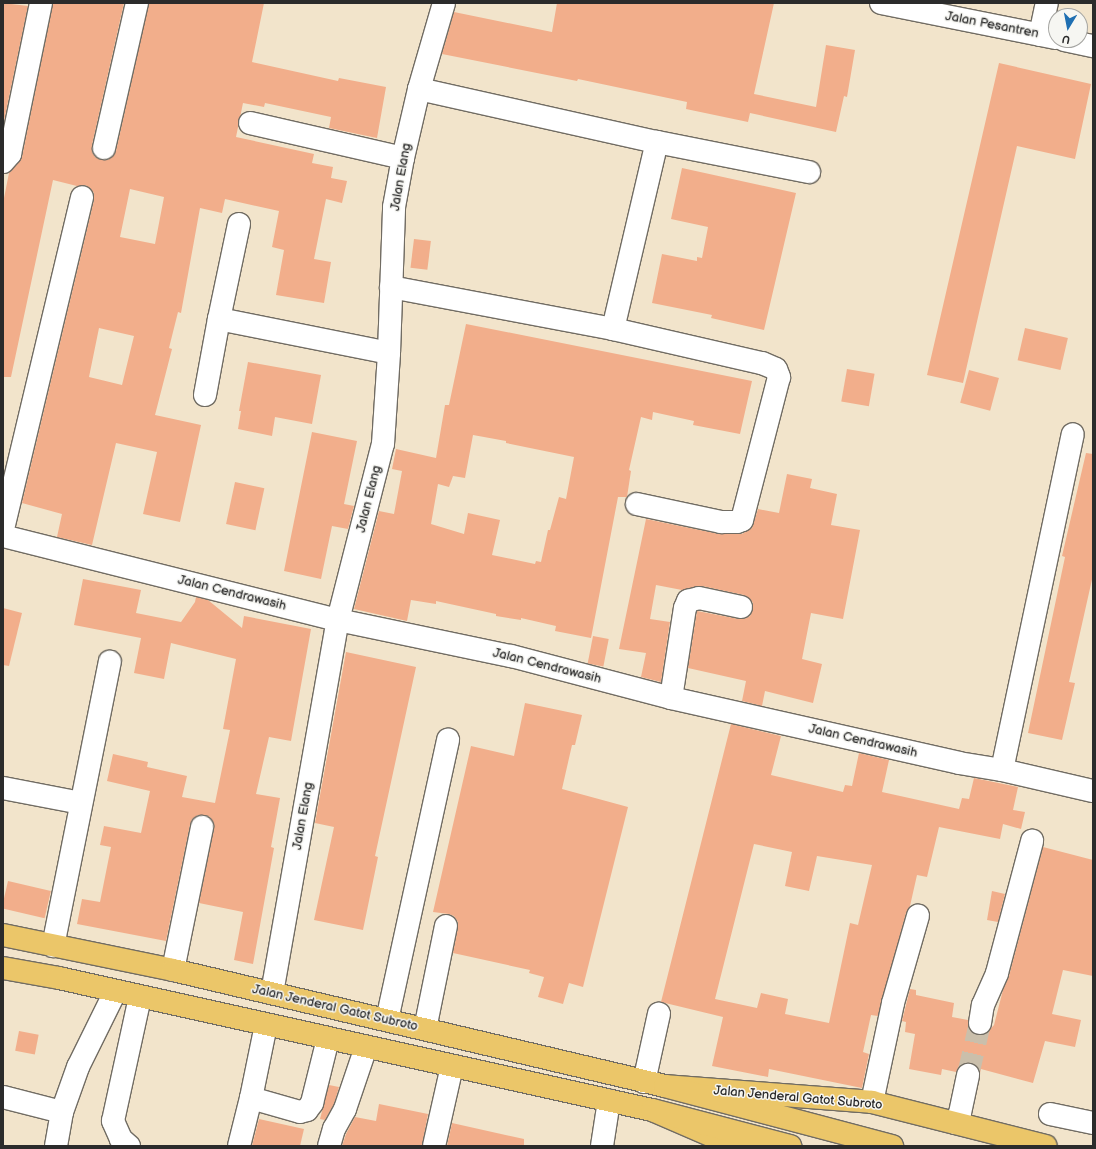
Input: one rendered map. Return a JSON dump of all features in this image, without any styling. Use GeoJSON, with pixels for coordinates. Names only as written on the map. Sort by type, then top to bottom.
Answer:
{"type":"FeatureCollection","features":[{"type":"Feature","properties":{"kind":"main road","name":"Jalan Jenderal Gatot Subroto"},"geometry":{"type":"LineString","coordinates":[[3,935],[173,970],[425,1029],[655,1084],[892,1146]]}},
{"type":"Feature","properties":{"kind":"main road"},"geometry":{"type":"LineString","coordinates":[[60,947],[60,978]]}},
{"type":"Feature","properties":{"kind":"main road"},"geometry":{"type":"LineString","coordinates":[[3,968],[60,978],[114,992],[652,1110],[790,1146]]}},
{"type":"Feature","properties":{"kind":"main road","name":"Jalan Jenderal Gatot Subroto"},"geometry":{"type":"LineString","coordinates":[[655,1084],[872,1102],[1046,1146]]}},
{"type":"Feature","properties":{"kind":"main road"},"geometry":{"type":"LineString","coordinates":[[652,1110],[703,1139],[735,1146]]}},
{"type":"Feature","properties":{"kind":"street"},"geometry":{"type":"LineString","coordinates":[[3,162],[10,154],[41,3]]}},
{"type":"Feature","properties":{"kind":"street"},"geometry":{"type":"LineString","coordinates":[[104,148],[137,3]]}},
{"type":"Feature","properties":{"kind":"street","name":"Jalan Elang"},"geometry":{"type":"LineString","coordinates":[[272,993],[338,620],[383,444],[389,353],[394,207],[403,158],[419,89],[444,3]]}},
{"type":"Feature","properties":{"kind":"street","name":"Jalan Pesantren"},"geometry":{"type":"LineString","coordinates":[[881,3],[1048,37]]}},
{"type":"Feature","properties":{"kind":"street"},"geometry":{"type":"LineString","coordinates":[[1047,3],[1048,37]]}},
{"type":"Feature","properties":{"kind":"street"},"geometry":{"type":"LineString","coordinates":[[419,89],[657,142],[809,172]]}},
{"type":"Feature","properties":{"kind":"street"},"geometry":{"type":"LineString","coordinates":[[250,123],[403,158]]}},
{"type":"Feature","properties":{"kind":"street"},"geometry":{"type":"LineString","coordinates":[[613,329],[657,142]]}},
{"type":"Feature","properties":{"kind":"street"},"geometry":{"type":"LineString","coordinates":[[3,529],[82,197]]}},
{"type":"Feature","properties":{"kind":"street"},"geometry":{"type":"LineString","coordinates":[[205,395],[218,319],[239,224]]}},
{"type":"Feature","properties":{"kind":"street"},"geometry":{"type":"LineString","coordinates":[[392,287],[613,329],[762,363],[776,369],[779,373],[742,520],[737,522],[721,522],[637,504]]}},
{"type":"Feature","properties":{"kind":"street"},"geometry":{"type":"LineString","coordinates":[[218,319],[389,353]]}},
{"type":"Feature","properties":{"kind":"street"},"geometry":{"type":"LineString","coordinates":[[1002,770],[1073,434]]}},
{"type":"Feature","properties":{"kind":"street","name":"Jalan Cendrawasih"},"geometry":{"type":"LineString","coordinates":[[3,536],[338,620],[511,656],[671,698],[959,763],[1002,770],[1093,791]]}},
{"type":"Feature","properties":{"kind":"street"},"geometry":{"type":"LineString","coordinates":[[671,698],[685,608],[688,601],[699,598],[741,607]]}},
{"type":"Feature","properties":{"kind":"street"},"geometry":{"type":"LineString","coordinates":[[60,947],[81,803],[110,662]]}},
{"type":"Feature","properties":{"kind":"street"},"geometry":{"type":"LineString","coordinates":[[387,1020],[448,740]]}},
{"type":"Feature","properties":{"kind":"street"},"geometry":{"type":"LineString","coordinates":[[3,788],[81,803]]}},
{"type":"Feature","properties":{"kind":"street"},"geometry":{"type":"LineString","coordinates":[[173,970],[202,827]]}},
{"type":"Feature","properties":{"kind":"street"},"geometry":{"type":"LineString","coordinates":[[980,1023],[983,1005],[998,973],[1032,841]]}},
{"type":"Feature","properties":{"kind":"street"},"geometry":{"type":"LineString","coordinates":[[872,1102],[893,1003],[918,916]]}},
{"type":"Feature","properties":{"kind":"street"},"geometry":{"type":"LineString","coordinates":[[425,1029],[446,926]]}},
{"type":"Feature","properties":{"kind":"street"},"geometry":{"type":"LineString","coordinates":[[56,1146],[62,1112],[78,1067],[114,992]]}},
{"type":"Feature","properties":{"kind":"street"},"geometry":{"type":"LineString","coordinates":[[129,1146],[121,1139],[113,1121],[114,1110],[140,997]]}},
{"type":"Feature","properties":{"kind":"street"},"geometry":{"type":"LineString","coordinates":[[655,1084],[659,1014]]}},
{"type":"Feature","properties":{"kind":"street"},"geometry":{"type":"LineString","coordinates":[[239,1146],[251,1098],[266,1025]]}},
{"type":"Feature","properties":{"kind":"street"},"geometry":{"type":"LineString","coordinates":[[251,1098],[300,1112],[309,1108],[312,1103],[328,1039]]}},
{"type":"Feature","properties":{"kind":"street"},"geometry":{"type":"LineString","coordinates":[[329,1146],[334,1129],[345,1109],[366,1047]]}},
{"type":"Feature","properties":{"kind":"street"},"geometry":{"type":"LineString","coordinates":[[434,1146],[452,1066]]}},
{"type":"Feature","properties":{"kind":"street"},"geometry":{"type":"LineString","coordinates":[[955,1123],[960,1113],[968,1075]]}},
{"type":"Feature","properties":{"kind":"street"},"geometry":{"type":"LineString","coordinates":[[3,1097],[62,1112]]}},
{"type":"Feature","properties":{"kind":"street"},"geometry":{"type":"LineString","coordinates":[[602,1146],[609,1101]]}},
{"type":"Feature","properties":{"kind":"street"},"geometry":{"type":"LineString","coordinates":[[1050,1114],[1093,1123]]}},
{"type":"Feature","properties":{"kind":"building"},"geometry":{"type":"Polygon","coordinates":[[[3,3],[28,6],[3,126],[3,3]]]}},
{"type":"Feature","properties":{"kind":"building"},"geometry":{"type":"Polygon","coordinates":[[[53,3],[124,3],[92,145],[92,152],[95,157],[101,160],[108,160],[116,151],[149,3],[264,3],[252,62],[338,81],[339,78],[386,87],[377,138],[329,128],[331,117],[265,103],[264,107],[243,103],[236,137],[314,154],[312,163],[333,167],[331,178],[347,181],[342,203],[326,199],[314,259],[331,262],[324,303],[276,295],[284,250],[272,247],[279,211],[225,199],[222,213],[200,208],[181,313],[178,312],[169,348],[172,349],[155,415],[201,425],[180,522],[143,514],[157,452],[116,443],[92,545],[57,537],[62,514],[22,503],[94,200],[94,193],[85,185],[77,186],[53,180],[11,377],[3,377],[3,203],[9,173],[22,157],[53,3]],[[130,189],[120,237],[155,244],[164,197],[130,189]],[[99,328],[89,377],[122,385],[134,336],[99,328]]]}},
{"type":"Feature","properties":{"kind":"building"},"geometry":{"type":"Polygon","coordinates":[[[557,3],[774,3],[754,94],[816,107],[826,45],[855,50],[847,97],[844,96],[836,132],[750,113],[748,122],[686,109],[687,102],[578,79],[577,81],[442,54],[454,12],[552,32],[557,3]]]}},
{"type":"Feature","properties":{"kind":"building"},"geometry":{"type":"Polygon","coordinates":[[[999,63],[1091,84],[1075,159],[1017,146],[963,383],[927,375],[999,63]]]}},
{"type":"Feature","properties":{"kind":"building"},"geometry":{"type":"Polygon","coordinates":[[[682,168],[796,193],[764,330],[711,318],[712,315],[652,303],[662,254],[697,261],[697,257],[702,258],[708,227],[671,219],[682,168]]]}},
{"type":"Feature","properties":{"kind":"building"},"geometry":{"type":"Polygon","coordinates":[[[414,239],[431,241],[427,270],[410,268],[414,239]]]}},
{"type":"Feature","properties":{"kind":"building"},"geometry":{"type":"Polygon","coordinates":[[[466,324],[752,381],[740,434],[693,425],[694,421],[653,412],[652,420],[641,417],[629,470],[631,471],[627,497],[618,497],[591,638],[555,631],[556,626],[521,618],[521,620],[496,616],[496,614],[436,601],[436,604],[411,600],[407,621],[354,609],[379,511],[394,514],[402,471],[392,469],[396,449],[436,458],[445,405],[449,405],[466,324]],[[473,435],[465,478],[453,476],[449,487],[438,484],[431,524],[464,534],[468,513],[500,520],[492,555],[535,564],[536,561],[541,562],[548,530],[550,530],[559,497],[566,499],[574,457],[506,443],[506,441],[473,435]]]}},
{"type":"Feature","properties":{"kind":"building"},"geometry":{"type":"Polygon","coordinates":[[[1025,328],[1068,338],[1060,370],[1018,360],[1025,328]]]}},
{"type":"Feature","properties":{"kind":"building"},"geometry":{"type":"Polygon","coordinates":[[[248,362],[321,375],[312,424],[275,417],[272,436],[238,429],[241,411],[239,411],[248,362]]]}},
{"type":"Feature","properties":{"kind":"building"},"geometry":{"type":"Polygon","coordinates":[[[847,369],[875,374],[869,406],[841,401],[847,369]]]}},
{"type":"Feature","properties":{"kind":"building"},"geometry":{"type":"Polygon","coordinates":[[[969,370],[999,378],[990,411],[960,403],[969,370]]]}},
{"type":"Feature","properties":{"kind":"building"},"geometry":{"type":"Polygon","coordinates":[[[312,432],[357,441],[344,504],[354,506],[348,529],[332,526],[321,579],[284,571],[312,432]]]}},
{"type":"Feature","properties":{"kind":"building"},"geometry":{"type":"Polygon","coordinates":[[[1086,453],[1093,454],[1093,575],[1069,682],[1075,683],[1062,740],[1028,733],[1065,557],[1062,556],[1086,453]]]}},
{"type":"Feature","properties":{"kind":"building"},"geometry":{"type":"Polygon","coordinates":[[[787,474],[812,479],[810,488],[837,494],[831,525],[860,530],[843,619],[811,613],[802,659],[822,664],[813,703],[765,691],[762,706],[742,701],[746,681],[688,668],[697,611],[744,619],[750,616],[753,609],[753,603],[744,595],[702,586],[682,590],[656,585],[650,619],[670,622],[661,682],[641,677],[646,653],[619,649],[646,519],[719,534],[742,534],[752,528],[758,509],[779,513],[787,474]]]}},
{"type":"Feature","properties":{"kind":"building"},"geometry":{"type":"Polygon","coordinates":[[[235,482],[264,488],[255,530],[226,524],[235,482]]]}},
{"type":"Feature","properties":{"kind":"building"},"geometry":{"type":"Polygon","coordinates":[[[83,579],[141,590],[136,613],[181,622],[195,602],[196,597],[208,600],[242,628],[244,616],[311,629],[291,741],[269,737],[256,794],[280,798],[271,847],[274,848],[253,964],[234,960],[243,912],[199,903],[214,829],[214,823],[210,817],[205,815],[198,815],[192,819],[190,825],[166,941],[77,924],[82,899],[100,902],[111,847],[100,845],[104,826],[141,833],[150,791],[107,781],[113,754],[148,762],[147,767],[187,776],[182,797],[215,803],[230,730],[223,729],[236,659],[171,643],[164,679],[134,673],[141,638],[74,625],[83,579]]]}},
{"type":"Feature","properties":{"kind":"building"},"geometry":{"type":"Polygon","coordinates":[[[3,608],[22,613],[9,666],[3,665],[3,608]]]}},
{"type":"Feature","properties":{"kind":"building"},"geometry":{"type":"Polygon","coordinates":[[[593,636],[609,639],[603,667],[588,663],[593,636]]]}},
{"type":"Feature","properties":{"kind":"building"},"geometry":{"type":"Polygon","coordinates":[[[346,652],[416,667],[375,856],[378,857],[363,930],[314,920],[334,827],[315,823],[346,652]]]}},
{"type":"Feature","properties":{"kind":"building"},"geometry":{"type":"Polygon","coordinates":[[[525,703],[582,715],[575,745],[572,745],[562,789],[628,807],[583,987],[569,983],[563,1004],[538,997],[544,977],[529,973],[530,970],[453,953],[458,922],[454,916],[449,914],[433,912],[471,746],[514,756],[525,703]]]}},
{"type":"Feature","properties":{"kind":"building"},"geometry":{"type":"Polygon","coordinates":[[[731,724],[781,736],[771,775],[843,792],[845,785],[852,786],[859,753],[889,760],[882,792],[959,809],[962,798],[969,799],[974,778],[1018,787],[1013,810],[1025,812],[1021,829],[1003,824],[1000,839],[939,827],[927,877],[917,875],[910,906],[906,913],[878,1016],[871,1015],[863,1052],[869,1054],[862,1088],[769,1069],[768,1077],[712,1066],[723,1017],[661,1002],[731,724]],[[754,844],[715,999],[757,1008],[761,993],[788,999],[785,1014],[829,1023],[850,923],[858,925],[872,865],[817,856],[809,891],[785,886],[792,852],[754,844]]]}},
{"type":"Feature","properties":{"kind":"building"},"geometry":{"type":"Polygon","coordinates":[[[1043,847],[1093,860],[1093,976],[1063,970],[1052,1014],[1081,1020],[1075,1047],[1045,1041],[1033,1083],[981,1069],[980,1073],[977,1066],[970,1063],[964,1063],[959,1066],[956,1072],[942,1069],[941,1075],[909,1069],[915,1034],[905,1032],[906,1022],[902,1021],[910,989],[916,990],[916,995],[954,1003],[952,1017],[968,1020],[968,1028],[972,1033],[985,1035],[994,1025],[1003,990],[1009,976],[1043,847]]]}},
{"type":"Feature","properties":{"kind":"building"},"geometry":{"type":"Polygon","coordinates":[[[8,881],[51,891],[45,918],[3,909],[8,881]]]}},
{"type":"Feature","properties":{"kind":"building"},"geometry":{"type":"Polygon","coordinates":[[[992,891],[1005,894],[998,922],[987,920],[992,891]]]}},
{"type":"Feature","properties":{"kind":"building"},"geometry":{"type":"Polygon","coordinates":[[[19,1031],[39,1035],[35,1054],[15,1051],[19,1031]]]}},
{"type":"Feature","properties":{"kind":"building"},"geometry":{"type":"Polygon","coordinates":[[[329,1085],[339,1087],[334,1104],[325,1120],[320,1119],[329,1085]]]}},
{"type":"Feature","properties":{"kind":"building"},"geometry":{"type":"Polygon","coordinates":[[[379,1104],[428,1114],[422,1146],[342,1146],[346,1134],[355,1117],[376,1121],[379,1104]]]}},
{"type":"Feature","properties":{"kind":"building"},"geometry":{"type":"Polygon","coordinates":[[[259,1119],[304,1129],[300,1146],[252,1146],[259,1119]]]}},
{"type":"Feature","properties":{"kind":"building"},"geometry":{"type":"Polygon","coordinates":[[[452,1123],[524,1139],[524,1146],[447,1146],[452,1123]]]}},
{"type":"Feature","properties":{"kind":"tunnel"},"geometry":{"type":"LineString","coordinates":[[968,1075],[980,1023]]}}]}
